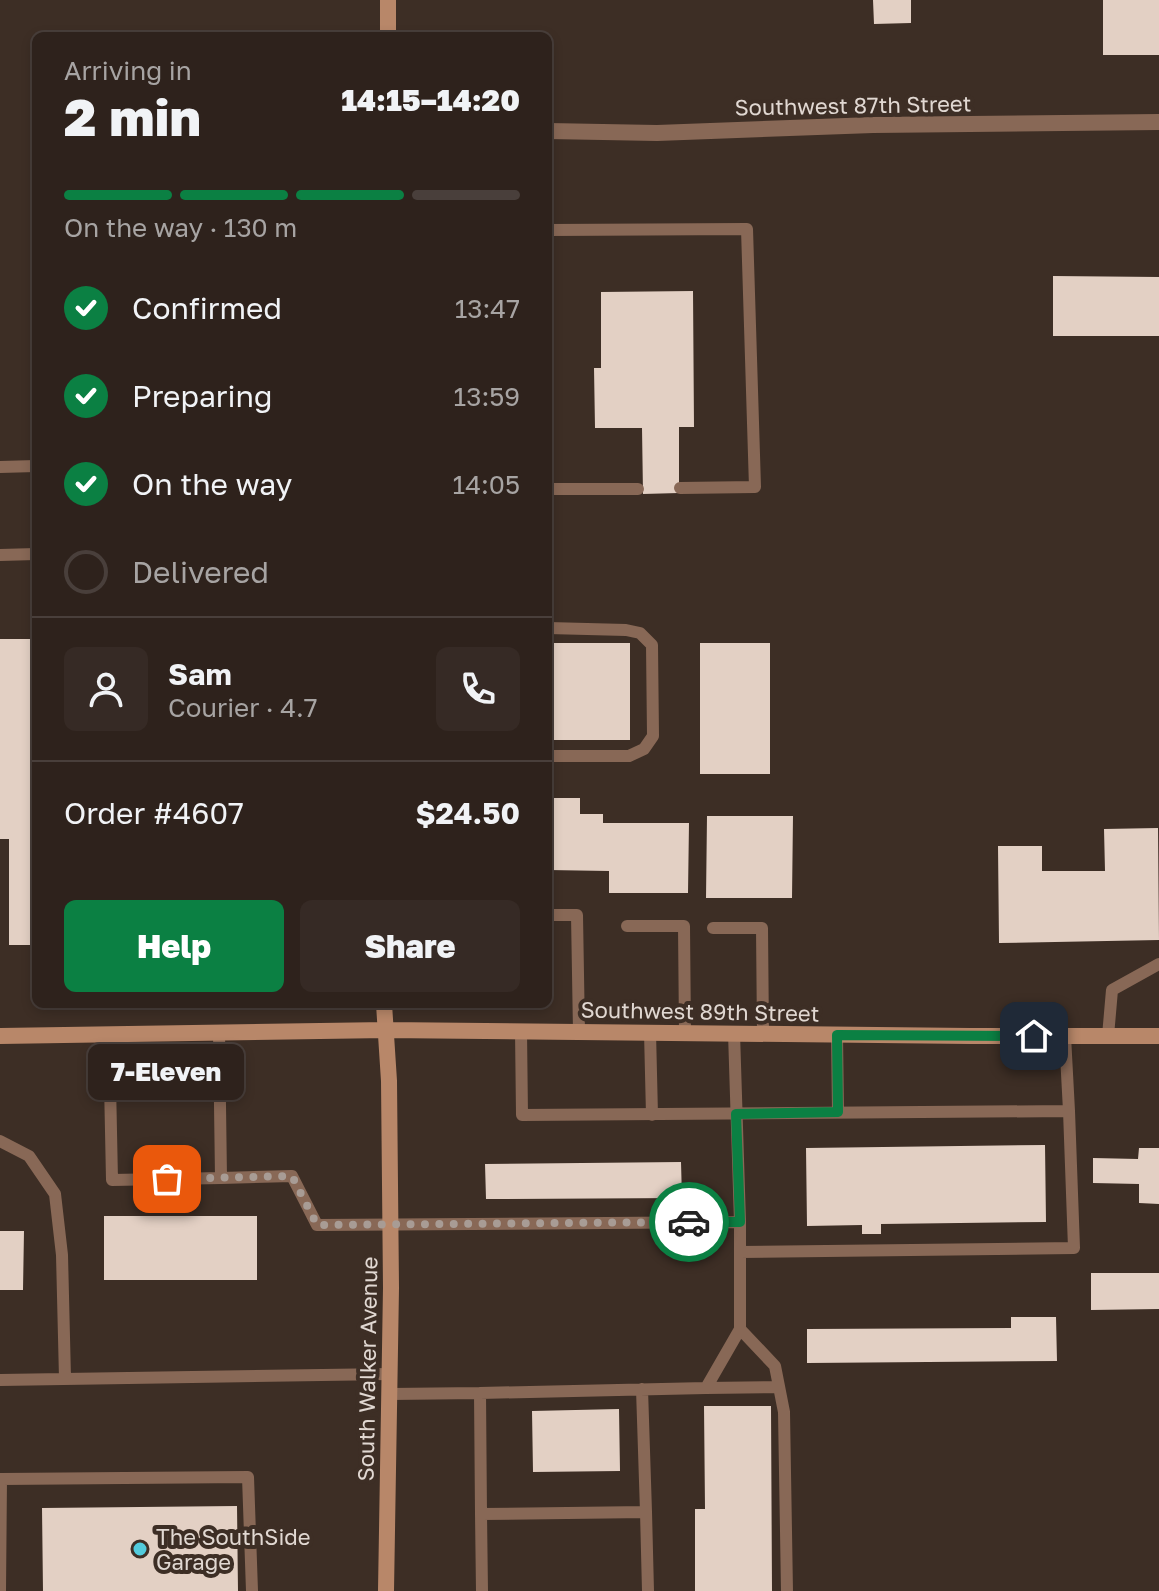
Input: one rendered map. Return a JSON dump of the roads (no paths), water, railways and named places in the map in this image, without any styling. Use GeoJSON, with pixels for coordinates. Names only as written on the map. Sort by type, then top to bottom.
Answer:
{"type":"FeatureCollection","features":[{"type":"Feature","properties":{"kind":"main road"},"geometry":{"type":"LineString","coordinates":[[388,0],[388,32]]}},
{"type":"Feature","properties":{"kind":"main road","name":"South Walker Avenue"},"geometry":{"type":"LineString","coordinates":[[384,1008],[389,1081],[391,1224],[386,1591]]}},
{"type":"Feature","properties":{"kind":"main road","name":"Southwest 89th Street"},"geometry":{"type":"LineString","coordinates":[[0,1036],[386,1030],[1159,1036]]}},
{"type":"Feature","properties":{"kind":"street","name":"Southwest 87th Street"},"geometry":{"type":"LineString","coordinates":[[552,131],[657,133],[873,125],[1159,122]]}},
{"type":"Feature","properties":{"kind":"lane"},"geometry":{"type":"LineString","coordinates":[[552,230],[747,229],[755,487],[680,488]]}},
{"type":"Feature","properties":{"kind":"lane"},"geometry":{"type":"LineString","coordinates":[[0,467],[32,466]]}},
{"type":"Feature","properties":{"kind":"lane"},"geometry":{"type":"LineString","coordinates":[[552,489],[638,489]]}},
{"type":"Feature","properties":{"kind":"lane"},"geometry":{"type":"LineString","coordinates":[[0,555],[32,554]]}},
{"type":"Feature","properties":{"kind":"lane"},"geometry":{"type":"LineString","coordinates":[[552,628],[626,630],[640,633],[652,645],[653,736],[644,749],[629,756],[552,756]]}},
{"type":"Feature","properties":{"kind":"lane"},"geometry":{"type":"LineString","coordinates":[[552,915],[577,915],[579,1032]]}},
{"type":"Feature","properties":{"kind":"lane"},"geometry":{"type":"LineString","coordinates":[[627,926],[684,926],[685,1033]]}},
{"type":"Feature","properties":{"kind":"lane"},"geometry":{"type":"LineString","coordinates":[[713,928],[762,928],[763,1034]]}},
{"type":"Feature","properties":{"kind":"lane"},"geometry":{"type":"LineString","coordinates":[[1108,1036],[1112,990],[1159,964]]}},
{"type":"Feature","properties":{"kind":"lane"},"geometry":{"type":"LineString","coordinates":[[521,1031],[522,1115],[1069,1111]]}},
{"type":"Feature","properties":{"kind":"lane"},"geometry":{"type":"LineString","coordinates":[[219,1032],[221,1178]]}},
{"type":"Feature","properties":{"kind":"lane"},"geometry":{"type":"LineString","coordinates":[[650,1032],[652,1115]]}},
{"type":"Feature","properties":{"kind":"lane"},"geometry":{"type":"LineString","coordinates":[[706,1388],[740,1329],[734,1033]]}},
{"type":"Feature","properties":{"kind":"lane"},"geometry":{"type":"LineString","coordinates":[[109,1034],[112,1180],[292,1176],[317,1225],[740,1222]]}},
{"type":"Feature","properties":{"kind":"lane"},"geometry":{"type":"LineString","coordinates":[[837,1035],[838,1112]]}},
{"type":"Feature","properties":{"kind":"lane"},"geometry":{"type":"LineString","coordinates":[[740,1252],[1074,1248],[1065,1036]]}},
{"type":"Feature","properties":{"kind":"lane"},"geometry":{"type":"LineString","coordinates":[[0,1141],[29,1156],[55,1194],[62,1255],[65,1378]]}},
{"type":"Feature","properties":{"kind":"lane"},"geometry":{"type":"LineString","coordinates":[[740,1329],[775,1366],[784,1412],[787,1591]]}},
{"type":"Feature","properties":{"kind":"lane"},"geometry":{"type":"LineString","coordinates":[[0,1380],[390,1374]]}},
{"type":"Feature","properties":{"kind":"lane"},"geometry":{"type":"LineString","coordinates":[[390,1394],[779,1387]]}},
{"type":"Feature","properties":{"kind":"lane"},"geometry":{"type":"LineString","coordinates":[[642,1389],[648,1591]]}},
{"type":"Feature","properties":{"kind":"lane"},"geometry":{"type":"LineString","coordinates":[[480,1393],[482,1591]]}},
{"type":"Feature","properties":{"kind":"lane"},"geometry":{"type":"LineString","coordinates":[[0,1591],[1,1479],[248,1477],[252,1591]]}},
{"type":"Feature","properties":{"kind":"lane"},"geometry":{"type":"LineString","coordinates":[[481,1514],[646,1512]]}},
{"type":"Feature","properties":{"kind":"place","name":"7-Eleven"},"geometry":{"type":"Point","coordinates":[167,1179]}},
{"type":"Feature","properties":{"kind":"place","name":"The SouthSide Garage"},"geometry":{"type":"Point","coordinates":[140,1549]}}]}
